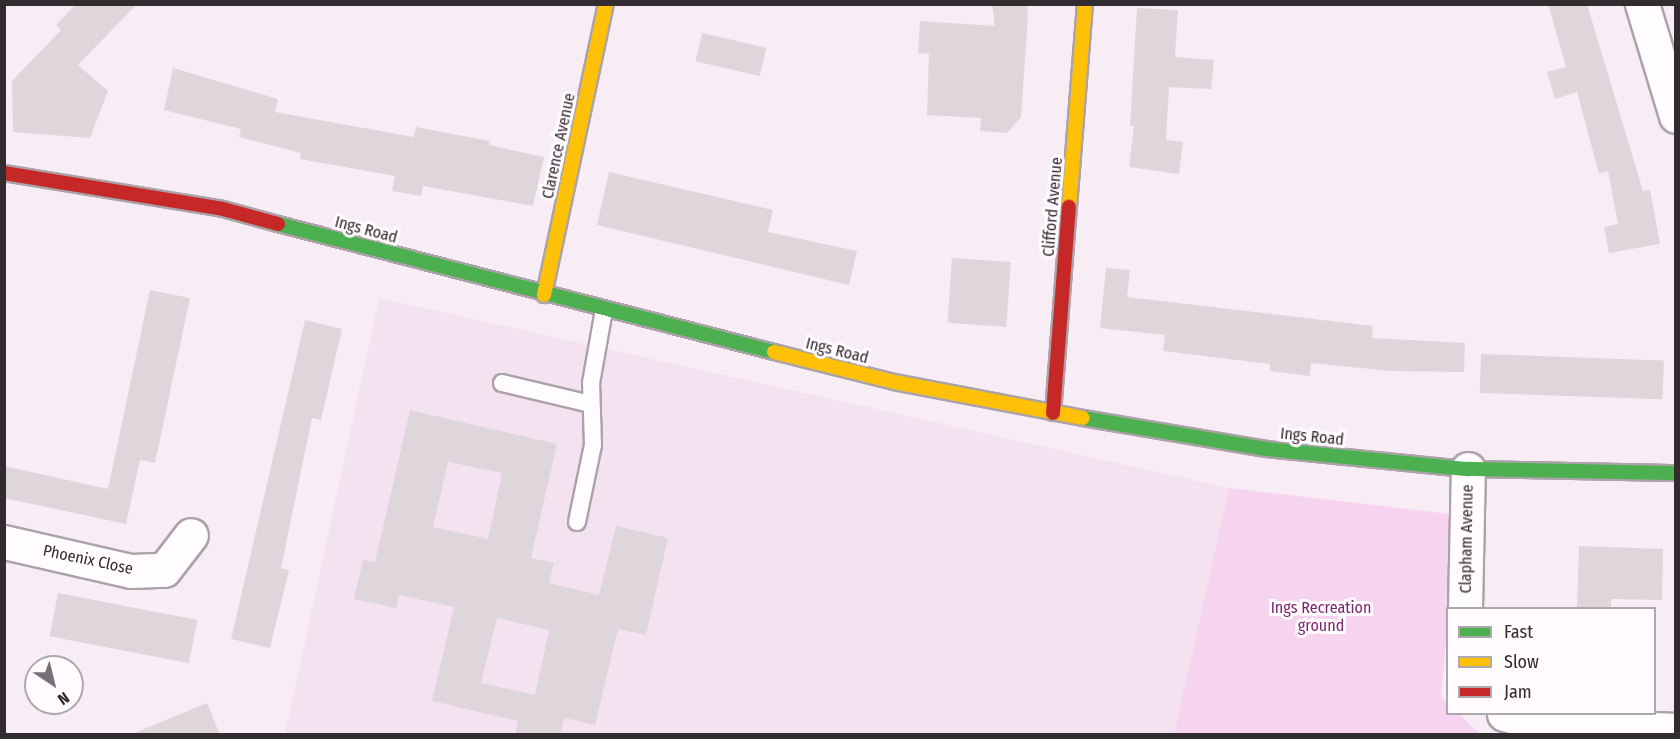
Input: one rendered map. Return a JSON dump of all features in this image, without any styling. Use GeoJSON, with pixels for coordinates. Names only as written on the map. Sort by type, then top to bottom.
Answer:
{"type":"FeatureCollection","features":[{"type":"Feature","properties":{"kind":"street","name":"Clarence Avenue"},"geometry":{"type":"LineString","coordinates":[[544,295],[606,4]]}},
{"type":"Feature","properties":{"kind":"street","name":"Clifford Avenue"},"geometry":{"type":"LineString","coordinates":[[1053,413],[1085,4]]}},
{"type":"Feature","properties":{"kind":"street"},"geometry":{"type":"LineString","coordinates":[[1642,4],[1676,116]]}},
{"type":"Feature","properties":{"kind":"street","name":"Ings Road"},"geometry":{"type":"LineString","coordinates":[[4,172],[223,209],[544,295],[894,382],[1053,413],[1266,449],[1468,469],[1676,474]]}},
{"type":"Feature","properties":{"kind":"street","name":"Clapham Avenue"},"geometry":{"type":"LineString","coordinates":[[1465,607],[1468,469]]}},
{"type":"Feature","properties":{"kind":"street","name":"Phoenix Close"},"geometry":{"type":"LineString","coordinates":[[4,542],[131,571],[164,570],[190,535]]}},
{"type":"Feature","properties":{"kind":"street"},"geometry":{"type":"LineString","coordinates":[[1508,715],[1579,731],[1676,730]]}},
{"type":"Feature","properties":{"kind":"lane"},"geometry":{"type":"LineString","coordinates":[[577,522],[593,445],[591,404],[604,310]]}},
{"type":"Feature","properties":{"kind":"lane"},"geometry":{"type":"LineString","coordinates":[[502,383],[591,404]]}},
{"type":"Feature","properties":{"kind":"shaded area"},"geometry":{"type":"Polygon","coordinates":[[[379,298],[1229,488],[1174,734],[285,734],[379,298]]]}},
{"type":"Feature","properties":{"kind":"green space","name":"Ings Recreation ground"},"geometry":{"type":"Polygon","coordinates":[[[1229,488],[1458,515],[1449,607],[1446,607],[1446,643],[1441,696],[1446,702],[1446,715],[1460,715],[1480,734],[1174,734],[1229,488]]]}},
{"type":"Feature","properties":{"kind":"building"},"geometry":{"type":"Polygon","coordinates":[[[76,4],[137,4],[78,65],[108,91],[90,138],[13,132],[12,81],[61,30],[56,25],[76,4]]]}},
{"type":"Feature","properties":{"kind":"building"},"geometry":{"type":"Polygon","coordinates":[[[992,4],[1027,4],[1021,117],[1007,133],[980,131],[981,118],[927,115],[929,54],[918,53],[920,21],[995,26],[992,4]]]}},
{"type":"Feature","properties":{"kind":"building"},"geometry":{"type":"Polygon","coordinates":[[[1548,4],[1587,4],[1643,191],[1650,190],[1660,244],[1609,253],[1604,227],[1618,224],[1608,171],[1599,174],[1577,92],[1555,99],[1547,72],[1566,67],[1548,4]]]}},
{"type":"Feature","properties":{"kind":"building"},"geometry":{"type":"Polygon","coordinates":[[[1137,8],[1178,10],[1175,57],[1214,60],[1211,89],[1169,87],[1166,140],[1183,142],[1179,174],[1129,167],[1134,126],[1130,126],[1137,8]]]}},
{"type":"Feature","properties":{"kind":"building"},"geometry":{"type":"Polygon","coordinates":[[[702,33],[766,48],[760,76],[695,61],[702,33]]]}},
{"type":"Feature","properties":{"kind":"building"},"geometry":{"type":"Polygon","coordinates":[[[173,68],[278,99],[275,112],[414,137],[416,127],[490,141],[489,145],[544,157],[533,206],[423,186],[421,196],[392,191],[395,176],[300,159],[301,153],[239,137],[241,129],[164,110],[173,68]]]}},
{"type":"Feature","properties":{"kind":"building"},"geometry":{"type":"Polygon","coordinates":[[[609,172],[773,210],[768,232],[857,251],[849,285],[597,225],[609,172]]]}},
{"type":"Feature","properties":{"kind":"building"},"geometry":{"type":"Polygon","coordinates":[[[952,258],[1011,262],[1006,327],[947,323],[952,258]]]}},
{"type":"Feature","properties":{"kind":"building"},"geometry":{"type":"Polygon","coordinates":[[[1106,268],[1130,270],[1127,297],[1373,326],[1372,338],[1465,343],[1464,372],[1391,371],[1311,363],[1310,376],[1270,371],[1270,364],[1163,351],[1165,335],[1100,328],[1106,268]]]}},
{"type":"Feature","properties":{"kind":"building"},"geometry":{"type":"Polygon","coordinates":[[[150,290],[190,298],[155,463],[140,460],[126,524],[4,498],[4,466],[108,489],[150,290]]]}},
{"type":"Feature","properties":{"kind":"building"},"geometry":{"type":"Polygon","coordinates":[[[305,320],[342,329],[321,420],[312,418],[281,568],[289,570],[270,648],[231,639],[305,320]]]}},
{"type":"Feature","properties":{"kind":"building"},"geometry":{"type":"Polygon","coordinates":[[[1481,354],[1664,360],[1663,399],[1480,393],[1481,354]]]}},
{"type":"Feature","properties":{"kind":"building"},"geometry":{"type":"Polygon","coordinates":[[[410,410],[557,444],[531,558],[554,563],[549,583],[599,595],[616,526],[668,538],[646,635],[618,629],[595,725],[564,718],[560,735],[515,735],[518,721],[432,701],[454,607],[399,595],[396,608],[354,599],[363,560],[375,562],[410,410]],[[448,462],[433,527],[488,539],[502,473],[448,462]],[[497,618],[481,683],[535,695],[549,630],[497,618]]]}},
{"type":"Feature","properties":{"kind":"building"},"geometry":{"type":"Polygon","coordinates":[[[1579,546],[1663,549],[1662,600],[1611,599],[1611,607],[1577,607],[1579,546]]]}},
{"type":"Feature","properties":{"kind":"building"},"geometry":{"type":"Polygon","coordinates":[[[58,593],[197,620],[189,663],[50,636],[58,593]]]}},
{"type":"Feature","properties":{"kind":"building"},"geometry":{"type":"Polygon","coordinates":[[[207,703],[220,735],[132,735],[132,734],[207,703]]]}},
{"type":"Feature","properties":{"kind":"traffic: fast"},"geometry":{"type":"LineString","coordinates":[[278,224],[774,352]]}},
{"type":"Feature","properties":{"kind":"traffic: fast"},"geometry":{"type":"LineString","coordinates":[[1083,418],[1266,449],[1468,469],[1676,473]]}},
{"type":"Feature","properties":{"kind":"traffic: slow"},"geometry":{"type":"LineString","coordinates":[[544,295],[606,4]]}},
{"type":"Feature","properties":{"kind":"traffic: slow"},"geometry":{"type":"LineString","coordinates":[[1069,207],[1085,4]]}},
{"type":"Feature","properties":{"kind":"traffic: slow"},"geometry":{"type":"LineString","coordinates":[[774,352],[894,382],[1083,418]]}},
{"type":"Feature","properties":{"kind":"traffic: jam"},"geometry":{"type":"LineString","coordinates":[[4,173],[223,209],[278,224]]}},
{"type":"Feature","properties":{"kind":"traffic: jam"},"geometry":{"type":"LineString","coordinates":[[1053,413],[1069,207]]}}]}
